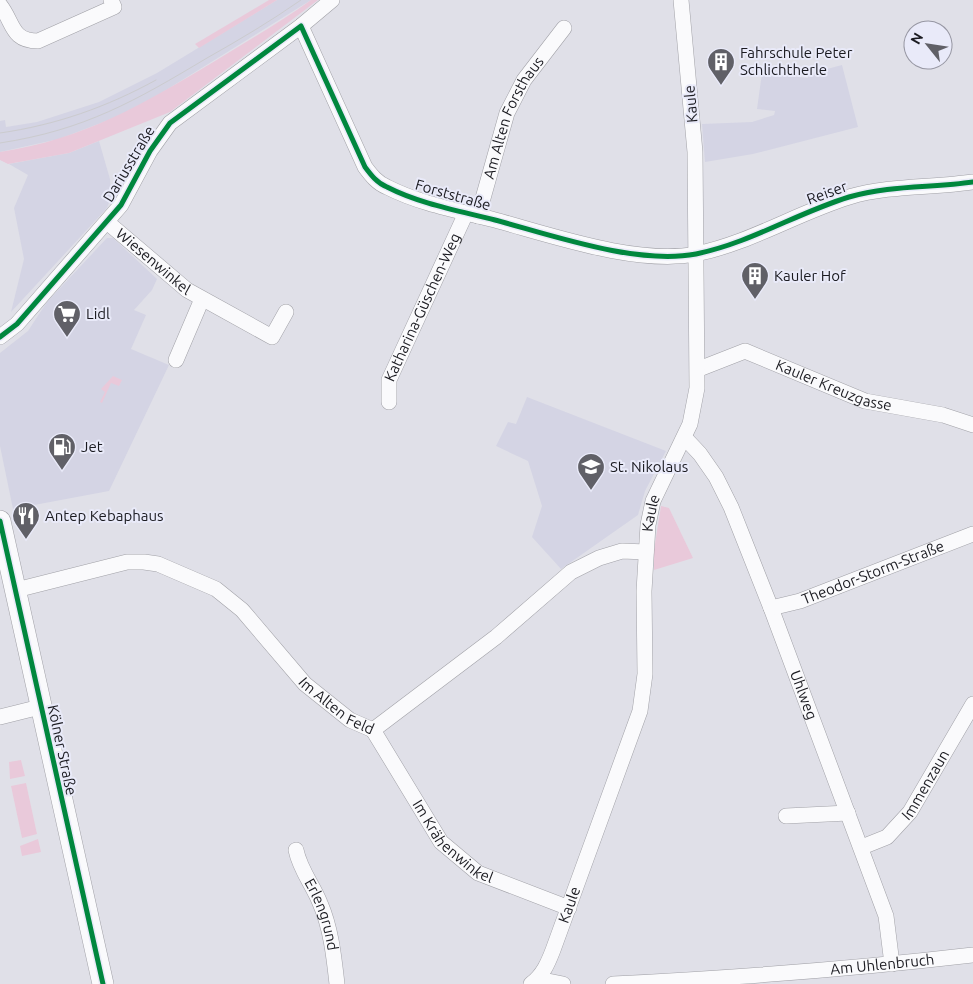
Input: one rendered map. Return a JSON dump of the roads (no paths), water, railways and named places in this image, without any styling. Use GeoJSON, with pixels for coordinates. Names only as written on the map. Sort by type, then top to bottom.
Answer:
{"type":"FeatureCollection","features":[{"type":"Feature","properties":{"kind":"main road","name":"Kölner Straße"},"geometry":{"type":"LineString","coordinates":[[0,521],[102,984]]}},
{"type":"Feature","properties":{"kind":"street","name":"Dariusstraße"},"geometry":{"type":"LineString","coordinates":[[0,337],[17,324],[121,205],[150,151],[170,123],[332,0]]}},
{"type":"Feature","properties":{"kind":"street","name":"Kaule"},"geometry":{"type":"LineString","coordinates":[[534,981],[546,966],[569,908],[640,711],[645,674],[648,525],[653,501],[685,438],[694,409],[699,369],[695,254],[695,152],[681,0]]}},
{"type":"Feature","properties":{"kind":"street"},"geometry":{"type":"LineString","coordinates":[[0,5],[18,35],[29,41],[38,41],[117,2]]}},
{"type":"Feature","properties":{"kind":"street","name":"Forststraße"},"geometry":{"type":"LineString","coordinates":[[300,26],[369,173],[378,182],[394,190],[472,214],[604,249],[653,255],[695,254]]}},
{"type":"Feature","properties":{"kind":"street","name":"Am Alten Forsthaus"},"geometry":{"type":"LineString","coordinates":[[472,214],[507,113],[524,80],[564,28]]}},
{"type":"Feature","properties":{"kind":"street","name":"Reiser"},"geometry":{"type":"LineString","coordinates":[[695,254],[757,236],[828,204],[852,196],[898,188],[973,182]]}},
{"type":"Feature","properties":{"kind":"street","name":"Katharina-Güschen-Weg"},"geometry":{"type":"LineString","coordinates":[[389,402],[389,380],[472,214]]}},
{"type":"Feature","properties":{"kind":"street","name":"Wiesenwinkel"},"geometry":{"type":"LineString","coordinates":[[107,222],[169,276],[202,299],[272,337],[286,312]]}},
{"type":"Feature","properties":{"kind":"street","name":"Wiesenwinkel"},"geometry":{"type":"LineString","coordinates":[[176,360],[202,299]]}},
{"type":"Feature","properties":{"kind":"street","name":"Kauler Kreuzgasse"},"geometry":{"type":"LineString","coordinates":[[699,369],[745,351],[865,401],[943,415],[973,425]]}},
{"type":"Feature","properties":{"kind":"street","name":"Uhlweg"},"geometry":{"type":"LineString","coordinates":[[685,438],[700,454],[716,477],[731,507],[771,608],[862,847],[886,916],[892,964]]}},
{"type":"Feature","properties":{"kind":"street","name":"Theodor-Storm-Straße"},"geometry":{"type":"LineString","coordinates":[[771,608],[800,601],[973,534]]}},
{"type":"Feature","properties":{"kind":"street","name":"Im Alten Feld"},"geometry":{"type":"LineString","coordinates":[[16,590],[127,562],[158,564],[224,594],[250,619],[305,684],[350,720],[373,730],[496,637],[571,572],[599,558],[622,551],[646,552]]}},
{"type":"Feature","properties":{"kind":"street","name":"Immenzaun"},"geometry":{"type":"LineString","coordinates":[[862,847],[886,837],[910,812],[973,704]]}},
{"type":"Feature","properties":{"kind":"street"},"geometry":{"type":"LineString","coordinates":[[0,717],[40,707]]}},
{"type":"Feature","properties":{"kind":"street","name":"Im Krähenwinkel"},"geometry":{"type":"LineString","coordinates":[[373,730],[441,842],[478,873],[569,908]]}},
{"type":"Feature","properties":{"kind":"street"},"geometry":{"type":"LineString","coordinates":[[786,816],[848,813]]}},
{"type":"Feature","properties":{"kind":"street","name":"Erlengrund"},"geometry":{"type":"LineString","coordinates":[[296,850],[299,865],[311,882],[322,906],[334,951],[337,984]]}},
{"type":"Feature","properties":{"kind":"street","name":"Am Uhlenbruch"},"geometry":{"type":"LineString","coordinates":[[613,984],[711,979],[892,964],[973,955]]}},
{"type":"Feature","properties":{"kind":"street"},"geometry":{"type":"LineString","coordinates":[[534,981],[563,984]]}},
{"type":"Feature","properties":{"kind":"tram line"},"geometry":{"type":"LineString","coordinates":[[0,143],[58,130],[108,112],[156,88],[255,30],[301,0]]}},
{"type":"Feature","properties":{"kind":"tram line"},"geometry":{"type":"LineString","coordinates":[[0,133],[21,130],[81,114],[119,99],[156,80]]}},
{"type":"Feature","properties":{"kind":"place","name":"Fahrschule Peter Schlichtherle"},"geometry":{"type":"Point","coordinates":[721,86]}},
{"type":"Feature","properties":{"kind":"place","name":"Kauler Hof"},"geometry":{"type":"Point","coordinates":[755,300]}},
{"type":"Feature","properties":{"kind":"place","name":"Lidl"},"geometry":{"type":"Point","coordinates":[67,338]}},
{"type":"Feature","properties":{"kind":"place","name":"Jet"},"geometry":{"type":"Point","coordinates":[62,471]}},
{"type":"Feature","properties":{"kind":"place","name":"St. Nikolaus"},"geometry":{"type":"Point","coordinates":[591,491]}},
{"type":"Feature","properties":{"kind":"place","name":"Antep Kebaphaus"},"geometry":{"type":"Point","coordinates":[26,540]}}]}
